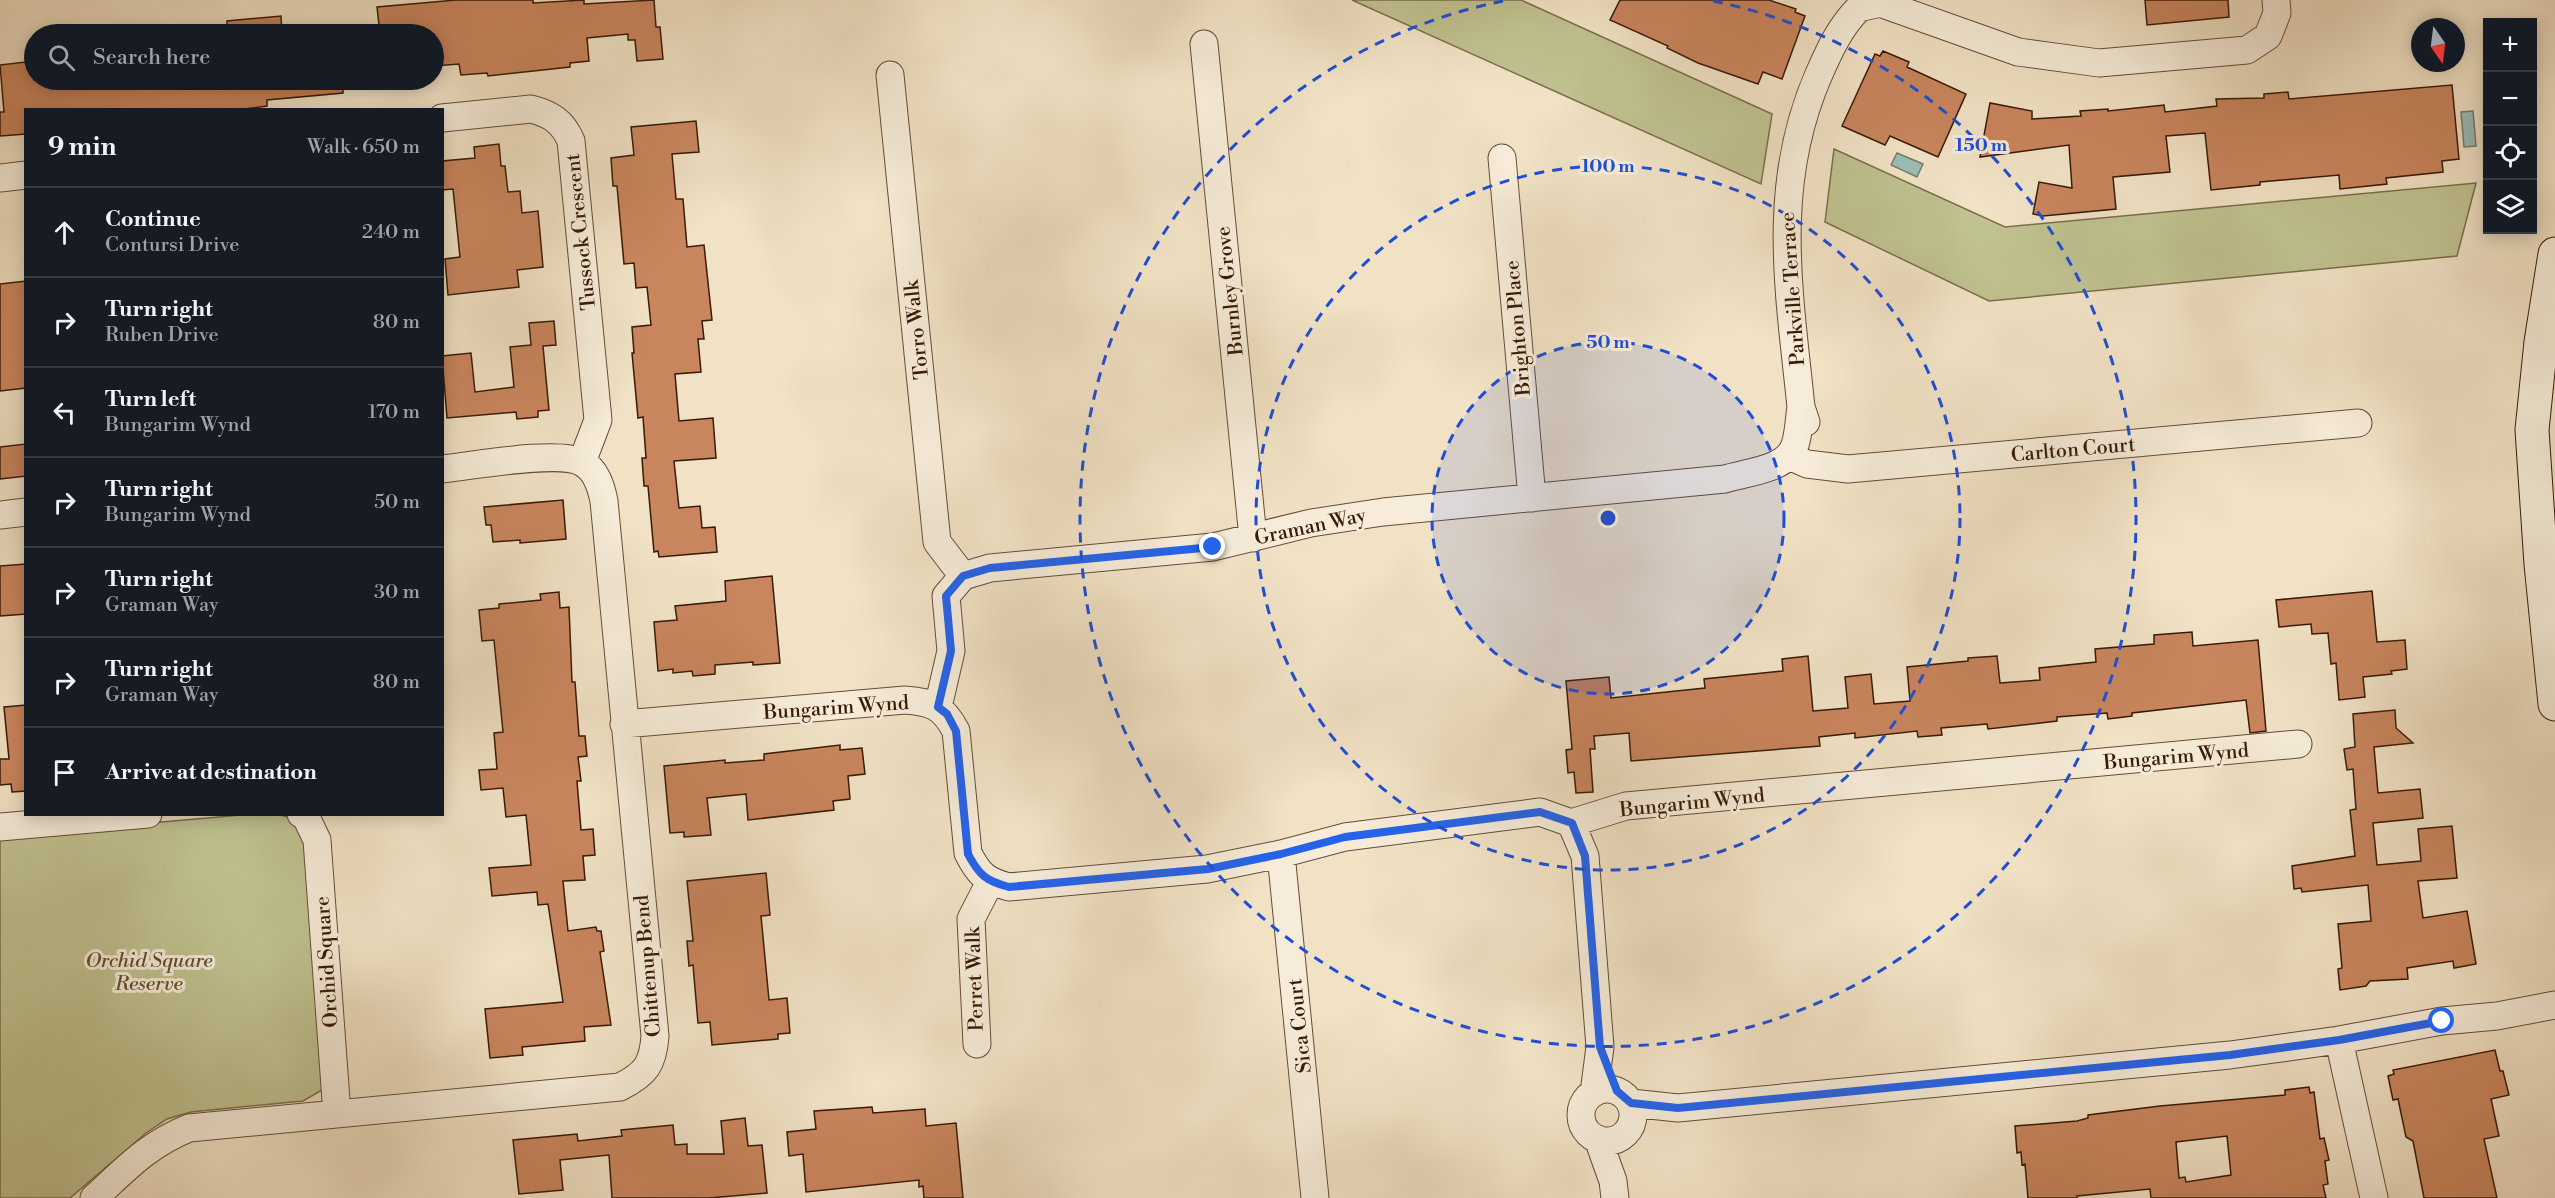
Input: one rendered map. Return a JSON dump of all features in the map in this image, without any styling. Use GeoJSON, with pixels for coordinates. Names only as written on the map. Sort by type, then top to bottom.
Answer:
{"type":"FeatureCollection","features":[{"type":"Feature","properties":{"kind":"street"},"geometry":{"type":"LineString","coordinates":[[1855,4],[1880,3],[2018,52],[2099,63],[2247,50],[2268,36],[2277,13],[2276,0]]}},
{"type":"Feature","properties":{"kind":"street","name":"Parkville Terrace"},"geometry":{"type":"LineString","coordinates":[[1798,460],[1795,446],[1801,407],[1788,280],[1786,215],[1788,185],[1793,155],[1811,93],[1855,4]]}},
{"type":"Feature","properties":{"kind":"street","name":"Burnley Grove"},"geometry":{"type":"LineString","coordinates":[[1204,44],[1252,538]]}},
{"type":"Feature","properties":{"kind":"street","name":"Torro Walk"},"geometry":{"type":"LineString","coordinates":[[890,75],[937,542],[963,576]]}},
{"type":"Feature","properties":{"kind":"street","name":"Tussock Crescent"},"geometry":{"type":"LineString","coordinates":[[444,118],[531,109],[556,119],[565,129],[571,141],[598,420],[582,462]]}},
{"type":"Feature","properties":{"kind":"street","name":"Brighton Place"},"geometry":{"type":"LineString","coordinates":[[1502,158],[1532,498]]}},
{"type":"Feature","properties":{"kind":"street"},"geometry":{"type":"LineString","coordinates":[[0,178],[24,175]]}},
{"type":"Feature","properties":{"kind":"street"},"geometry":{"type":"LineString","coordinates":[[2555,254],[2541,342],[2532,430],[2541,564],[2555,704]]}},
{"type":"Feature","properties":{"kind":"street","name":"Carlton Court"},"geometry":{"type":"LineString","coordinates":[[1798,460],[1848,470],[2358,423]]}},
{"type":"Feature","properties":{"kind":"street"},"geometry":{"type":"LineString","coordinates":[[444,469],[562,456],[582,462]]}},
{"type":"Feature","properties":{"kind":"street","name":"Graman Way"},"geometry":{"type":"LineString","coordinates":[[963,576],[990,568],[1213,547],[1348,516],[1725,479],[1798,460]]}},
{"type":"Feature","properties":{"kind":"street","name":"Chittenup Bend"},"geometry":{"type":"LineString","coordinates":[[102,1195],[141,1154],[164,1138],[189,1128],[620,1087],[636,1079],[646,1070],[654,1054],[655,1036],[604,501],[595,474],[582,462]]}},
{"type":"Feature","properties":{"kind":"street"},"geometry":{"type":"LineString","coordinates":[[0,515],[24,512]]}},
{"type":"Feature","properties":{"kind":"street"},"geometry":{"type":"LineString","coordinates":[[938,707],[951,651],[946,596],[963,576]]}},
{"type":"Feature","properties":{"kind":"street","name":"Bungarim Wynd"},"geometry":{"type":"LineString","coordinates":[[624,724],[905,700],[922,701],[938,707],[947,714],[956,731],[968,854],[975,869],[990,882]]}},
{"type":"Feature","properties":{"kind":"street","name":"Bungarim Wynd"},"geometry":{"type":"LineString","coordinates":[[1572,823],[1626,806],[2298,744]]}},
{"type":"Feature","properties":{"kind":"street"},"geometry":{"type":"LineString","coordinates":[[990,882],[1009,887],[1208,869],[1281,854],[1345,837],[1540,812],[1572,823],[1585,856],[1600,1047],[1615,1115],[1614,1190]]}},
{"type":"Feature","properties":{"kind":"street"},"geometry":{"type":"LineString","coordinates":[[0,827],[125,816]]}},
{"type":"Feature","properties":{"kind":"street","name":"Orchid Square"},"geometry":{"type":"LineString","coordinates":[[304,816],[317,840],[338,1114]]}},
{"type":"Feature","properties":{"kind":"street","name":"Sica Court"},"geometry":{"type":"LineString","coordinates":[[1281,854],[1316,1198]]}},
{"type":"Feature","properties":{"kind":"street","name":"Perret Walk"},"geometry":{"type":"LineString","coordinates":[[977,1044],[971,920],[990,882]]}},
{"type":"Feature","properties":{"kind":"street"},"geometry":{"type":"LineString","coordinates":[[2442,1021],[2495,1005],[2555,992]]}},
{"type":"Feature","properties":{"kind":"street"},"geometry":{"type":"LineString","coordinates":[[1615,1115],[2218,1056],[2339,1040],[2442,1021],[2498,1016],[2555,1005]]}},
{"type":"Feature","properties":{"kind":"street"},"geometry":{"type":"LineString","coordinates":[[2339,1040],[2374,1198]]}},
{"type":"Feature","properties":{"kind":"green space"},"geometry":{"type":"Polygon","coordinates":[[[1352,0],[1521,0],[1772,114],[1761,184],[1352,0]]]}},
{"type":"Feature","properties":{"kind":"green space"},"geometry":{"type":"Polygon","coordinates":[[[1834,149],[2005,227],[2476,183],[2457,256],[1989,301],[1825,222],[1834,149]]]}},
{"type":"Feature","properties":{"kind":"green space","name":"Orchid Square Reserve"},"geometry":{"type":"Polygon","coordinates":[[[230,816],[290,818],[300,828],[310,849],[322,1090],[303,1101],[191,1112],[167,1119],[146,1133],[70,1198],[0,1198],[0,836],[230,816]]]}},
{"type":"Feature","properties":{"kind":"water"},"geometry":{"type":"Polygon","coordinates":[[[2473,111],[2476,146],[2464,147],[2461,112],[2473,111]]]}},
{"type":"Feature","properties":{"kind":"water"},"geometry":{"type":"Polygon","coordinates":[[[1897,153],[1923,164],[1917,177],[1891,165],[1897,153]]]}},
{"type":"Feature","properties":{"kind":"building"},"geometry":{"type":"Polygon","coordinates":[[[456,0],[533,0],[533,3],[584,0],[584,4],[654,0],[656,27],[660,27],[663,59],[637,61],[635,40],[628,40],[628,34],[587,38],[589,61],[570,63],[570,67],[488,76],[487,73],[461,75],[459,64],[444,65],[444,24],[379,24],[377,7],[456,0]]]}},
{"type":"Feature","properties":{"kind":"building"},"geometry":{"type":"Polygon","coordinates":[[[1620,0],[1769,0],[1796,9],[1795,12],[1805,16],[1782,79],[1763,72],[1758,84],[1698,63],[1667,48],[1668,46],[1610,20],[1620,0]]]}},
{"type":"Feature","properties":{"kind":"building"},"geometry":{"type":"Polygon","coordinates":[[[2145,0],[2228,0],[2229,17],[2147,25],[2145,0]]]}},
{"type":"Feature","properties":{"kind":"building"},"geometry":{"type":"Polygon","coordinates":[[[281,16],[281,24],[227,24],[227,21],[281,16]]]}},
{"type":"Feature","properties":{"kind":"building"},"geometry":{"type":"Polygon","coordinates":[[[1883,51],[1909,62],[1907,67],[1966,94],[1938,157],[1890,136],[1885,145],[1842,126],[1875,54],[1880,56],[1883,51]]]}},
{"type":"Feature","properties":{"kind":"building"},"geometry":{"type":"Polygon","coordinates":[[[24,62],[24,90],[343,90],[343,93],[267,100],[267,106],[252,108],[24,108],[24,134],[0,136],[0,112],[4,112],[0,65],[24,62]]]}},
{"type":"Feature","properties":{"kind":"building"},"geometry":{"type":"Polygon","coordinates":[[[2452,85],[2459,159],[2442,161],[2443,172],[2386,178],[2387,184],[2340,189],[2339,175],[2260,182],[2260,185],[2211,190],[2205,133],[2166,136],[2170,172],[2113,177],[2116,209],[2043,216],[2033,214],[2039,182],[2072,188],[2069,145],[1980,157],[1990,103],[2032,111],[2032,119],[2081,116],[2080,111],[2108,109],[2108,111],[2164,105],[2165,112],[2217,106],[2216,99],[2264,98],[2264,94],[2288,92],[2289,99],[2452,85]]]}},
{"type":"Feature","properties":{"kind":"building"},"geometry":{"type":"Polygon","coordinates":[[[696,121],[699,152],[672,154],[676,199],[683,199],[687,247],[704,245],[712,320],[702,321],[704,339],[698,339],[701,372],[675,374],[679,421],[713,418],[716,458],[674,461],[679,508],[700,506],[702,528],[715,527],[717,552],[659,557],[658,551],[654,552],[648,486],[644,486],[642,458],[646,458],[643,417],[638,418],[632,353],[634,353],[632,327],[651,325],[647,287],[636,288],[634,263],[624,264],[617,186],[613,186],[611,158],[634,155],[631,127],[696,121]]]}},
{"type":"Feature","properties":{"kind":"building"},"geometry":{"type":"Polygon","coordinates":[[[499,144],[501,166],[505,166],[508,192],[520,191],[522,213],[538,211],[543,267],[517,270],[519,287],[448,295],[445,259],[460,257],[453,189],[444,190],[444,161],[475,158],[474,147],[499,144]]]}},
{"type":"Feature","properties":{"kind":"building"},"geometry":{"type":"Polygon","coordinates":[[[24,281],[24,388],[0,391],[0,284],[24,281]]]}},
{"type":"Feature","properties":{"kind":"building"},"geometry":{"type":"Polygon","coordinates":[[[554,321],[556,345],[543,346],[549,410],[538,411],[538,417],[517,419],[516,412],[447,418],[444,356],[471,353],[475,392],[514,387],[510,347],[531,345],[529,323],[554,321]]]}},
{"type":"Feature","properties":{"kind":"building"},"geometry":{"type":"Polygon","coordinates":[[[24,444],[24,476],[0,479],[0,447],[24,444]]]}},
{"type":"Feature","properties":{"kind":"building"},"geometry":{"type":"Polygon","coordinates":[[[563,500],[566,539],[520,543],[520,540],[493,542],[491,525],[486,525],[484,507],[563,500]]]}},
{"type":"Feature","properties":{"kind":"building"},"geometry":{"type":"Polygon","coordinates":[[[24,564],[24,614],[0,616],[0,566],[24,564]]]}},
{"type":"Feature","properties":{"kind":"building"},"geometry":{"type":"Polygon","coordinates":[[[772,576],[780,663],[753,665],[753,662],[715,665],[715,674],[693,676],[692,671],[673,673],[673,669],[658,671],[654,622],[677,620],[675,606],[726,601],[725,581],[772,576]]]}},
{"type":"Feature","properties":{"kind":"building"},"geometry":{"type":"Polygon","coordinates":[[[2372,591],[2377,642],[2405,640],[2407,669],[2391,671],[2392,674],[2363,677],[2365,697],[2339,700],[2336,663],[2331,664],[2328,633],[2312,634],[2311,624],[2279,627],[2276,600],[2372,591]]]}},
{"type":"Feature","properties":{"kind":"building"},"geometry":{"type":"Polygon","coordinates":[[[559,592],[560,608],[569,607],[572,682],[575,682],[579,736],[585,736],[587,756],[578,757],[581,781],[577,781],[581,830],[593,829],[595,855],[583,856],[585,880],[563,881],[568,931],[596,927],[597,931],[601,931],[604,951],[600,952],[611,1025],[584,1027],[585,1041],[522,1047],[523,1055],[490,1058],[485,1009],[563,1002],[548,904],[538,905],[537,892],[492,896],[489,868],[531,865],[526,815],[506,817],[503,788],[481,790],[479,770],[497,769],[494,733],[503,732],[494,640],[482,641],[479,610],[499,608],[499,604],[541,600],[540,594],[559,592]]]}},
{"type":"Feature","properties":{"kind":"building"},"geometry":{"type":"Polygon","coordinates":[[[2192,632],[2193,646],[2258,640],[2266,731],[2250,733],[2246,700],[2132,713],[2132,716],[2108,719],[2107,713],[2057,717],[2057,721],[1988,729],[1987,724],[1941,728],[1942,735],[1918,737],[1917,731],[1855,738],[1855,733],[1819,737],[1820,746],[1631,761],[1629,733],[1594,736],[1595,749],[1590,749],[1593,792],[1576,793],[1574,772],[1568,773],[1566,750],[1572,749],[1566,681],[1609,677],[1611,698],[1705,688],[1704,679],[1783,671],[1782,659],[1808,656],[1813,711],[1848,708],[1845,677],[1871,674],[1874,704],[1910,701],[1907,667],[1997,656],[2000,683],[2040,680],[2039,668],[2096,662],[2095,649],[2154,644],[2154,635],[2192,632]]]}},
{"type":"Feature","properties":{"kind":"building"},"geometry":{"type":"Polygon","coordinates":[[[24,705],[24,791],[12,792],[11,784],[0,785],[0,759],[9,759],[4,707],[24,705]]]}},
{"type":"Feature","properties":{"kind":"building"},"geometry":{"type":"Polygon","coordinates":[[[2395,710],[2396,728],[2413,743],[2374,747],[2378,793],[2420,789],[2423,818],[2373,823],[2377,865],[2421,861],[2418,829],[2452,826],[2457,878],[2418,881],[2423,918],[2467,911],[2476,964],[2454,968],[2453,961],[2407,968],[2408,979],[2370,981],[2366,986],[2340,990],[2338,969],[2342,968],[2338,924],[2371,921],[2368,885],[2302,892],[2301,888],[2294,889],[2292,866],[2355,856],[2350,810],[2356,809],[2353,769],[2347,770],[2344,749],[2355,747],[2353,714],[2395,710]]]}},
{"type":"Feature","properties":{"kind":"building"},"geometry":{"type":"Polygon","coordinates":[[[840,745],[840,750],[862,748],[865,774],[848,776],[850,799],[833,801],[834,810],[748,820],[746,794],[707,798],[711,835],[684,837],[684,832],[670,833],[664,766],[725,760],[725,763],[764,760],[764,754],[840,745]]]}},
{"type":"Feature","properties":{"kind":"building"},"geometry":{"type":"Polygon","coordinates":[[[766,873],[770,915],[761,916],[769,1000],[787,998],[790,1033],[778,1034],[778,1039],[712,1045],[710,1022],[698,1023],[693,965],[689,966],[687,941],[693,941],[687,881],[766,873]]]}},
{"type":"Feature","properties":{"kind":"building"},"geometry":{"type":"Polygon","coordinates":[[[2495,1050],[2509,1095],[2491,1099],[2499,1136],[2484,1139],[2497,1198],[2424,1198],[2413,1141],[2406,1137],[2398,1099],[2393,1100],[2388,1076],[2394,1074],[2393,1070],[2495,1050]]]}},
{"type":"Feature","properties":{"kind":"building"},"geometry":{"type":"Polygon","coordinates":[[[2309,1087],[2310,1093],[2314,1092],[2320,1139],[2324,1138],[2329,1160],[2325,1161],[2328,1184],[2323,1185],[2326,1198],[2151,1198],[2150,1189],[2077,1196],[2077,1198],[2028,1198],[2025,1164],[2022,1165],[2021,1152],[2017,1153],[2015,1126],[2077,1121],[2088,1118],[2088,1115],[2160,1106],[2285,1095],[2285,1090],[2309,1087]],[[2227,1136],[2176,1142],[2179,1178],[2185,1177],[2186,1182],[2231,1175],[2227,1136]]]}},
{"type":"Feature","properties":{"kind":"building"},"geometry":{"type":"Polygon","coordinates":[[[872,1107],[873,1113],[925,1109],[926,1126],[956,1123],[963,1198],[924,1198],[923,1186],[919,1187],[919,1180],[806,1192],[803,1154],[789,1156],[787,1132],[816,1129],[814,1111],[872,1107]]]}},
{"type":"Feature","properties":{"kind":"building"},"geometry":{"type":"Polygon","coordinates":[[[745,1118],[748,1146],[762,1145],[767,1193],[709,1198],[612,1198],[609,1155],[560,1160],[563,1190],[519,1194],[513,1140],[577,1134],[578,1141],[622,1136],[621,1130],[673,1125],[675,1145],[687,1144],[687,1154],[724,1154],[721,1121],[745,1118]]]}},
{"type":"Feature","properties":{"kind":"route"},"geometry":{"type":"LineString","coordinates":[[1213,547],[990,568],[963,576],[946,596],[951,651],[938,707],[947,714],[956,731],[968,854],[975,869],[990,882],[1009,887],[1208,869],[1281,854],[1345,837],[1540,812],[1572,823],[1585,856],[1600,1047],[1617,1091],[1631,1103],[1678,1108],[2230,1055],[2339,1040],[2442,1021]]}}]}
